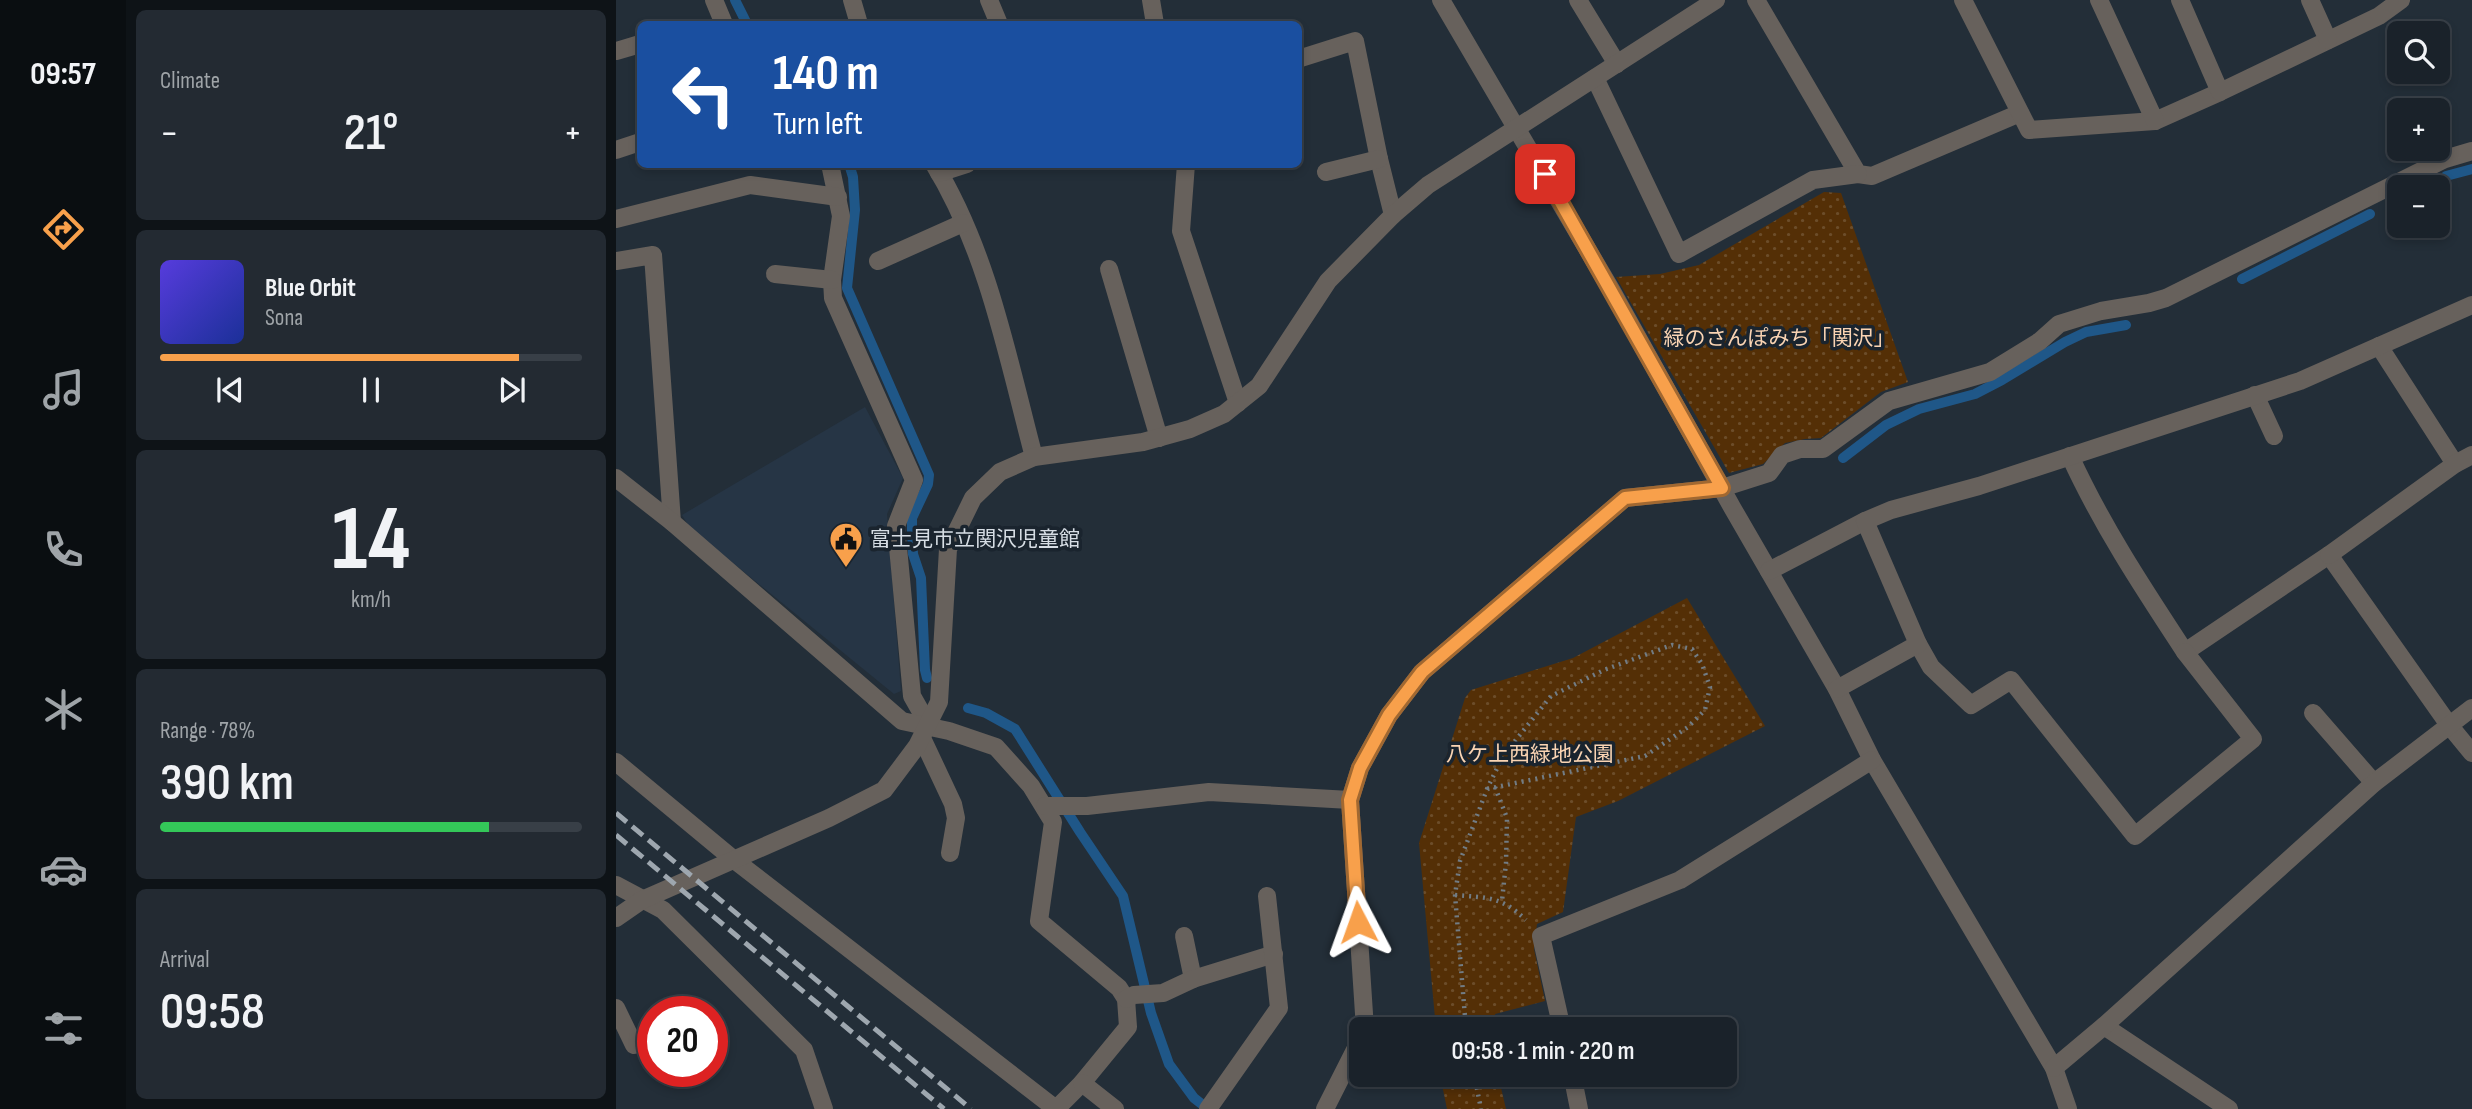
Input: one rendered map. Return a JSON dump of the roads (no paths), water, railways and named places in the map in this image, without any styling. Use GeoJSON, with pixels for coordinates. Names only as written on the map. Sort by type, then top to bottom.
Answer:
{"type":"FeatureCollection","features":[{"type":"Feature","properties":{"kind":"street"},"geometry":{"type":"LineString","coordinates":[[714,0],[718,21]]}},
{"type":"Feature","properties":{"kind":"street"},"geometry":{"type":"LineString","coordinates":[[852,0],[858,21]]}},
{"type":"Feature","properties":{"kind":"street"},"geometry":{"type":"LineString","coordinates":[[989,0],[998,21]]}},
{"type":"Feature","properties":{"kind":"street"},"geometry":{"type":"LineString","coordinates":[[1151,0],[1154,21]]}},
{"type":"Feature","properties":{"kind":"street"},"geometry":{"type":"LineString","coordinates":[[1441,0],[1612,291],[1837,689],[1872,760],[2054,1068],[2068,1109]]}},
{"type":"Feature","properties":{"kind":"street"},"geometry":{"type":"LineString","coordinates":[[1577,0],[1617,64]]}},
{"type":"Feature","properties":{"kind":"street"},"geometry":{"type":"LineString","coordinates":[[616,918],[642,900],[829,818],[884,790],[925,732],[939,702],[948,549],[973,498],[1000,472],[1034,457],[1159,438],[1224,415],[1259,386],[1328,281],[1428,185],[1716,0]]}},
{"type":"Feature","properties":{"kind":"street"},"geometry":{"type":"LineString","coordinates":[[1756,0],[1858,174]]}},
{"type":"Feature","properties":{"kind":"street"},"geometry":{"type":"LineString","coordinates":[[1963,0],[2029,130],[2155,121],[2379,16],[2401,0]]}},
{"type":"Feature","properties":{"kind":"street"},"geometry":{"type":"LineString","coordinates":[[2099,0],[2155,121]]}},
{"type":"Feature","properties":{"kind":"street"},"geometry":{"type":"LineString","coordinates":[[2180,0],[2220,92]]}},
{"type":"Feature","properties":{"kind":"street"},"geometry":{"type":"LineString","coordinates":[[2311,0],[2328,40]]}},
{"type":"Feature","properties":{"kind":"street"},"geometry":{"type":"LineString","coordinates":[[1302,58],[1355,41],[1379,159],[1394,215]]}},
{"type":"Feature","properties":{"kind":"street"},"geometry":{"type":"LineString","coordinates":[[616,51],[637,45]]}},
{"type":"Feature","properties":{"kind":"street"},"geometry":{"type":"LineString","coordinates":[[1595,78],[1679,254],[1814,180],[1858,174],[1872,176],[2020,113]]}},
{"type":"Feature","properties":{"kind":"street"},"geometry":{"type":"LineString","coordinates":[[616,150],[637,143]]}},
{"type":"Feature","properties":{"kind":"street"},"geometry":{"type":"LineString","coordinates":[[1364,1017],[1350,800],[1360,768],[1389,715],[1422,672],[1625,498],[1722,488],[1769,473],[1782,455],[1800,449],[1823,449],[1889,401],[1990,372],[2040,341],[2059,324],[2101,311],[2165,298],[2445,159],[2472,151]]}},
{"type":"Feature","properties":{"kind":"street"},"geometry":{"type":"LineString","coordinates":[[1326,172],[1379,159]]}},
{"type":"Feature","properties":{"kind":"street"},"geometry":{"type":"LineString","coordinates":[[831,168],[841,216],[832,281],[833,298],[914,480],[896,526],[912,696],[953,804],[956,818],[950,853]]}},
{"type":"Feature","properties":{"kind":"street"},"geometry":{"type":"LineString","coordinates":[[1186,168],[1181,231],[1238,403]]}},
{"type":"Feature","properties":{"kind":"street"},"geometry":{"type":"LineString","coordinates":[[937,169],[963,223],[988,286],[1034,457]]}},
{"type":"Feature","properties":{"kind":"street"},"geometry":{"type":"LineString","coordinates":[[616,219],[750,185],[838,197]]}},
{"type":"Feature","properties":{"kind":"street"},"geometry":{"type":"LineString","coordinates":[[878,261],[963,223]]}},
{"type":"Feature","properties":{"kind":"street"},"geometry":{"type":"LineString","coordinates":[[616,261],[653,255],[672,522]]}},
{"type":"Feature","properties":{"kind":"street"},"geometry":{"type":"LineString","coordinates":[[1109,269],[1159,438]]}},
{"type":"Feature","properties":{"kind":"street"},"geometry":{"type":"LineString","coordinates":[[775,274],[832,281]]}},
{"type":"Feature","properties":{"kind":"street"},"geometry":{"type":"LineString","coordinates":[[1769,571],[1891,510],[1979,486],[2301,381],[2472,305]]}},
{"type":"Feature","properties":{"kind":"street"},"geometry":{"type":"LineString","coordinates":[[2379,346],[2455,464]]}},
{"type":"Feature","properties":{"kind":"street"},"geometry":{"type":"LineString","coordinates":[[2255,395],[2274,436]]}},
{"type":"Feature","properties":{"kind":"street"},"geometry":{"type":"LineString","coordinates":[[2185,652],[2329,555],[2455,464],[2472,455]]}},
{"type":"Feature","properties":{"kind":"street"},"geometry":{"type":"LineString","coordinates":[[1865,521],[1918,644],[1931,667],[1971,705],[2011,680],[2136,836],[2253,739],[2185,652],[2120,553],[2070,456]]}},
{"type":"Feature","properties":{"kind":"street"},"geometry":{"type":"LineString","coordinates":[[616,478],[672,522],[902,721],[925,732],[996,747],[1047,806],[1053,822],[1039,921],[1130,997],[1163,993],[1193,979],[1274,954]]}},
{"type":"Feature","properties":{"kind":"street"},"geometry":{"type":"LineString","coordinates":[[2329,555],[2449,725],[2472,753]]}},
{"type":"Feature","properties":{"kind":"street"},"geometry":{"type":"LineString","coordinates":[[1837,689],[1918,644]]}},
{"type":"Feature","properties":{"kind":"street"},"geometry":{"type":"LineString","coordinates":[[2054,1068],[2374,783],[2472,708]]}},
{"type":"Feature","properties":{"kind":"street"},"geometry":{"type":"LineString","coordinates":[[2313,713],[2374,783]]}},
{"type":"Feature","properties":{"kind":"street"},"geometry":{"type":"LineString","coordinates":[[1559,1017],[1541,936],[1680,880],[1872,760]]}},
{"type":"Feature","properties":{"kind":"street"},"geometry":{"type":"LineString","coordinates":[[616,762],[733,859],[1056,1109],[1082,1083],[1128,1027],[1130,997]]}},
{"type":"Feature","properties":{"kind":"street"},"geometry":{"type":"LineString","coordinates":[[1047,806],[1087,806],[1209,792],[1350,800]]}},
{"type":"Feature","properties":{"kind":"street"},"geometry":{"type":"LineString","coordinates":[[616,885],[663,910],[804,1050],[824,1109]]}},
{"type":"Feature","properties":{"kind":"street"},"geometry":{"type":"LineString","coordinates":[[1211,1105],[1279,1008],[1268,896]]}},
{"type":"Feature","properties":{"kind":"street"},"geometry":{"type":"LineString","coordinates":[[1184,936],[1193,979]]}},
{"type":"Feature","properties":{"kind":"street"},"geometry":{"type":"LineString","coordinates":[[616,1008],[635,1045]]}},
{"type":"Feature","properties":{"kind":"street"},"geometry":{"type":"LineString","coordinates":[[2104,1026],[2229,1109]]}},
{"type":"Feature","properties":{"kind":"street"},"geometry":{"type":"LineString","coordinates":[[1325,1109],[1349,1062]]}},
{"type":"Feature","properties":{"kind":"street"},"geometry":{"type":"LineString","coordinates":[[1082,1083],[1115,1109]]}},
{"type":"Feature","properties":{"kind":"street"},"geometry":{"type":"LineString","coordinates":[[1575,1087],[1579,1109]]}},
{"type":"Feature","properties":{"kind":"waterway"},"geometry":{"type":"LineString","coordinates":[[735,0],[746,21]]}},
{"type":"Feature","properties":{"kind":"waterway"},"geometry":{"type":"LineString","coordinates":[[850,168],[855,210],[847,288],[929,475],[928,484],[912,518],[913,554],[921,578],[927,678]]}},
{"type":"Feature","properties":{"kind":"waterway"},"geometry":{"type":"LineString","coordinates":[[2450,175],[2472,169]]}},
{"type":"Feature","properties":{"kind":"waterway"},"geometry":{"type":"LineString","coordinates":[[2242,279],[2370,214]]}},
{"type":"Feature","properties":{"kind":"waterway"},"geometry":{"type":"LineString","coordinates":[[1843,458],[1886,425],[1919,409],[1975,394],[2086,332],[2126,325]]}},
{"type":"Feature","properties":{"kind":"waterway"},"geometry":{"type":"LineString","coordinates":[[968,708],[986,713],[1015,729],[1123,896],[1151,1013],[1169,1064],[1194,1098],[1208,1109]]}},
{"type":"Feature","properties":{"kind":"railway"},"geometry":{"type":"LineString","coordinates":[[616,813],[971,1109]]}},
{"type":"Feature","properties":{"kind":"railway"},"geometry":{"type":"LineString","coordinates":[[616,835],[944,1109]]}},
{"type":"Feature","properties":{"kind":"place","name":"富士見市立関沢児童館"},"geometry":{"type":"Point","coordinates":[846,569]}},
{"type":"Feature","properties":{"kind":"park label","name":"緑のさんぽみち「関沢」"},"geometry":{"type":"Point","coordinates":[1779,338]}},
{"type":"Feature","properties":{"kind":"park label","name":"八ケ上西緑地公園"},"geometry":{"type":"Point","coordinates":[1530,754]}}]}
